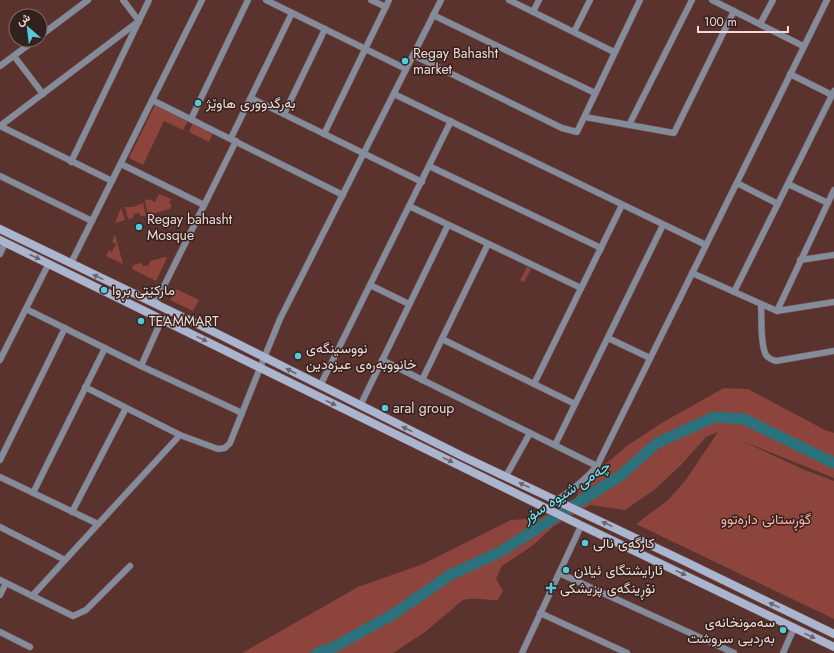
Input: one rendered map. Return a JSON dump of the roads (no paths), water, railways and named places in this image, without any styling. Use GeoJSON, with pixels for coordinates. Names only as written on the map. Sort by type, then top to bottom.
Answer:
{"type":"FeatureCollection","features":[{"type":"Feature","properties":{"kind":"main road"},"geometry":{"type":"LineString","coordinates":[[0,229],[360,406],[834,634]]}},
{"type":"Feature","properties":{"kind":"main road"},"geometry":{"type":"LineString","coordinates":[[2,241],[581,526],[834,647]]}},
{"type":"Feature","properties":{"kind":"street"},"geometry":{"type":"LineString","coordinates":[[48,30],[88,0]]}},
{"type":"Feature","properties":{"kind":"street"},"geometry":{"type":"LineString","coordinates":[[123,0],[139,21]]}},
{"type":"Feature","properties":{"kind":"street"},"geometry":{"type":"LineString","coordinates":[[71,162],[149,0]]}},
{"type":"Feature","properties":{"kind":"street"},"geometry":{"type":"LineString","coordinates":[[71,263],[202,0]]}},
{"type":"Feature","properties":{"kind":"street"},"geometry":{"type":"LineString","coordinates":[[191,119],[248,0]]}},
{"type":"Feature","properties":{"kind":"street"},"geometry":{"type":"LineString","coordinates":[[266,0],[406,69]]}},
{"type":"Feature","properties":{"kind":"street"},"geometry":{"type":"LineString","coordinates":[[371,0],[386,7]]}},
{"type":"Feature","properties":{"kind":"street"},"geometry":{"type":"LineString","coordinates":[[324,134],[389,0]]}},
{"type":"Feature","properties":{"kind":"street"},"geometry":{"type":"LineString","coordinates":[[85,388],[180,435],[218,449],[225,448],[230,443],[280,319],[441,0]]}},
{"type":"Feature","properties":{"kind":"street"},"geometry":{"type":"LineString","coordinates":[[509,0],[614,52]]}},
{"type":"Feature","properties":{"kind":"street"},"geometry":{"type":"LineString","coordinates":[[533,12],[539,0]]}},
{"type":"Feature","properties":{"kind":"street"},"geometry":{"type":"LineString","coordinates":[[574,32],[590,0]]}},
{"type":"Feature","properties":{"kind":"street"},"geometry":{"type":"LineString","coordinates":[[413,55],[562,128],[577,132],[640,0]]}},
{"type":"Feature","properties":{"kind":"street"},"geometry":{"type":"LineString","coordinates":[[629,125],[692,0]]}},
{"type":"Feature","properties":{"kind":"street"},"geometry":{"type":"LineString","coordinates":[[712,0],[803,46]]}},
{"type":"Feature","properties":{"kind":"street"},"geometry":{"type":"LineString","coordinates":[[760,24],[773,0]]}},
{"type":"Feature","properties":{"kind":"street"},"geometry":{"type":"LineString","coordinates":[[558,501],[590,474],[597,466],[827,0]]}},
{"type":"Feature","properties":{"kind":"street"},"geometry":{"type":"LineString","coordinates":[[585,117],[674,133],[734,11]]}},
{"type":"Feature","properties":{"kind":"street"},"geometry":{"type":"LineString","coordinates":[[155,304],[204,204],[251,98],[292,13]]}},
{"type":"Feature","properties":{"kind":"street"},"geometry":{"type":"LineString","coordinates":[[433,15],[595,93]]}},
{"type":"Feature","properties":{"kind":"street"},"geometry":{"type":"LineString","coordinates":[[112,182],[0,126],[139,21]]}},
{"type":"Feature","properties":{"kind":"street"},"geometry":{"type":"LineString","coordinates":[[284,114],[325,29]]}},
{"type":"Feature","properties":{"kind":"street"},"geometry":{"type":"LineString","coordinates":[[0,66],[24,48]]}},
{"type":"Feature","properties":{"kind":"street"},"geometry":{"type":"LineString","coordinates":[[14,56],[43,94]]}},
{"type":"Feature","properties":{"kind":"street"},"geometry":{"type":"LineString","coordinates":[[734,292],[833,93],[790,74]]}},
{"type":"Feature","properties":{"kind":"street"},"geometry":{"type":"LineString","coordinates":[[394,94],[706,245]]}},
{"type":"Feature","properties":{"kind":"street"},"geometry":{"type":"LineString","coordinates":[[251,98],[422,182]]}},
{"type":"Feature","properties":{"kind":"street"},"geometry":{"type":"LineString","coordinates":[[152,100],[343,195]]}},
{"type":"Feature","properties":{"kind":"street"},"geometry":{"type":"LineString","coordinates":[[320,386],[451,121]]}},
{"type":"Feature","properties":{"kind":"street"},"geometry":{"type":"LineString","coordinates":[[121,164],[204,204]]}},
{"type":"Feature","properties":{"kind":"street"},"geometry":{"type":"LineString","coordinates":[[429,166],[601,248]]}},
{"type":"Feature","properties":{"kind":"street"},"geometry":{"type":"LineString","coordinates":[[0,176],[92,221]]}},
{"type":"Feature","properties":{"kind":"street"},"geometry":{"type":"LineString","coordinates":[[737,183],[778,204]]}},
{"type":"Feature","properties":{"kind":"street"},"geometry":{"type":"LineString","coordinates":[[788,184],[828,203]]}},
{"type":"Feature","properties":{"kind":"street"},"geometry":{"type":"LineString","coordinates":[[776,311],[834,190]]}},
{"type":"Feature","properties":{"kind":"street"},"geometry":{"type":"LineString","coordinates":[[534,384],[622,205]]}},
{"type":"Feature","properties":{"kind":"street"},"geometry":{"type":"LineString","coordinates":[[409,206],[581,288]]}},
{"type":"Feature","properties":{"kind":"street"},"geometry":{"type":"LineString","coordinates":[[360,406],[448,225]]}},
{"type":"Feature","properties":{"kind":"street"},"geometry":{"type":"LineString","coordinates":[[555,445],[663,225]]}},
{"type":"Feature","properties":{"kind":"street"},"geometry":{"type":"LineString","coordinates":[[0,254],[2,241]]}},
{"type":"Feature","properties":{"kind":"street"},"geometry":{"type":"LineString","coordinates":[[422,380],[488,244]]}},
{"type":"Feature","properties":{"kind":"street"},"geometry":{"type":"LineString","coordinates":[[800,260],[834,255]]}},
{"type":"Feature","properties":{"kind":"street"},"geometry":{"type":"LineString","coordinates":[[0,360],[49,263]]}},
{"type":"Feature","properties":{"kind":"street"},"geometry":{"type":"LineString","coordinates":[[692,274],[776,311],[834,302]]}},
{"type":"Feature","properties":{"kind":"street"},"geometry":{"type":"LineString","coordinates":[[370,285],[409,304]]}},
{"type":"Feature","properties":{"kind":"street"},"geometry":{"type":"LineString","coordinates":[[761,305],[763,341],[765,354],[769,359],[776,361],[834,351]]}},
{"type":"Feature","properties":{"kind":"street"},"geometry":{"type":"LineString","coordinates":[[26,309],[141,366],[242,413]]}},
{"type":"Feature","properties":{"kind":"street"},"geometry":{"type":"LineString","coordinates":[[141,366],[162,319]]}},
{"type":"Feature","properties":{"kind":"street"},"geometry":{"type":"LineString","coordinates":[[0,460],[65,328]]}},
{"type":"Feature","properties":{"kind":"street"},"geometry":{"type":"LineString","coordinates":[[608,338],[650,358]]}},
{"type":"Feature","properties":{"kind":"street"},"geometry":{"type":"LineString","coordinates":[[442,339],[576,404]]}},
{"type":"Feature","properties":{"kind":"street"},"geometry":{"type":"LineString","coordinates":[[33,493],[105,348]]}},
{"type":"Feature","properties":{"kind":"street"},"geometry":{"type":"LineString","coordinates":[[382,360],[597,466]]}},
{"type":"Feature","properties":{"kind":"street"},"geometry":{"type":"LineString","coordinates":[[72,512],[126,408]]}},
{"type":"Feature","properties":{"kind":"street"},"geometry":{"type":"LineString","coordinates":[[506,476],[530,433]]}},
{"type":"Feature","properties":{"kind":"street"},"geometry":{"type":"LineString","coordinates":[[32,596],[180,435]]}},
{"type":"Feature","properties":{"kind":"street"},"geometry":{"type":"LineString","coordinates":[[0,477],[98,524]]}},
{"type":"Feature","properties":{"kind":"street"},"geometry":{"type":"LineString","coordinates":[[522,653],[581,526]]}},
{"type":"Feature","properties":{"kind":"street"},"geometry":{"type":"LineString","coordinates":[[0,527],[65,560]]}},
{"type":"Feature","properties":{"kind":"street"},"geometry":{"type":"LineString","coordinates":[[0,595],[3,581],[73,616],[86,610],[130,566]]}},
{"type":"Feature","properties":{"kind":"street"},"geometry":{"type":"LineString","coordinates":[[559,573],[732,652]]}},
{"type":"Feature","properties":{"kind":"street"},"geometry":{"type":"LineString","coordinates":[[540,613],[627,653]]}},
{"type":"Feature","properties":{"kind":"street"},"geometry":{"type":"LineString","coordinates":[[783,653],[794,628]]}},
{"type":"Feature","properties":{"kind":"street"},"geometry":{"type":"LineString","coordinates":[[0,632],[30,647]]}},
{"type":"Feature","properties":{"kind":"waterway","name":"چەمی شیوە سۆر"},"geometry":{"type":"LineString","coordinates":[[317,653],[332,648],[392,615],[450,575],[500,552],[620,476],[657,443],[714,417],[744,419],[834,463]]}},
{"type":"Feature","properties":{"kind":"place","name":"Regay Bahasht market"},"geometry":{"type":"Point","coordinates":[405,61]}},
{"type":"Feature","properties":{"kind":"place","name":"بەرگدووری هاوێژ"},"geometry":{"type":"Point","coordinates":[198,103]}},
{"type":"Feature","properties":{"kind":"place","name":"Regay bahasht Mosque"},"geometry":{"type":"Point","coordinates":[139,227]}},
{"type":"Feature","properties":{"kind":"place","name":"مارکێتی بڕوا"},"geometry":{"type":"Point","coordinates":[104,290]}},
{"type":"Feature","properties":{"kind":"place","name":"TEAMMART"},"geometry":{"type":"Point","coordinates":[141,321]}},
{"type":"Feature","properties":{"kind":"place","name":"نووسینگەی خانووبەرەی عیزەدین"},"geometry":{"type":"Point","coordinates":[298,356]}},
{"type":"Feature","properties":{"kind":"place","name":"aral group"},"geometry":{"type":"Point","coordinates":[385,408]}},
{"type":"Feature","properties":{"kind":"place","name":"کارگەی نالی"},"geometry":{"type":"Point","coordinates":[585,543]}},
{"type":"Feature","properties":{"kind":"place","name":"ئارایشتگای ئیلان"},"geometry":{"type":"Point","coordinates":[566,570]}},
{"type":"Feature","properties":{"kind":"place","name":"نۆڕینگەی پزیشکی"},"geometry":{"type":"Point","coordinates":[551,588]}},
{"type":"Feature","properties":{"kind":"place","name":"سەمونخانەی بەردیی سروشت"},"geometry":{"type":"Point","coordinates":[783,630]}},
{"type":"Feature","properties":{"kind":"park label","name":"گۆڕستانی دارەتوو"},"geometry":{"type":"Point","coordinates":[766,519]}}]}
